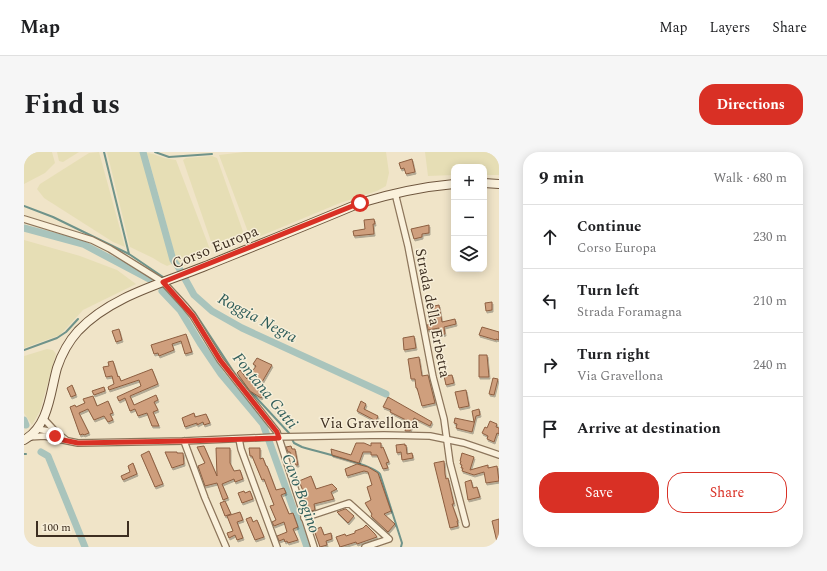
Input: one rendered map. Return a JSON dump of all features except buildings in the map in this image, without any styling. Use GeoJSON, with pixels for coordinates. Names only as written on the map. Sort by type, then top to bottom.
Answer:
{"type":"FeatureCollection","features":[{"type":"Feature","properties":{"kind":"main road"},"geometry":{"type":"LineString","coordinates":[[487,183],[499,184]]}},
{"type":"Feature","properties":{"kind":"main road","name":"Corso Europa"},"geometry":{"type":"LineString","coordinates":[[45,414],[58,367],[66,348],[76,332],[96,314],[163,282],[360,203],[395,193],[451,184]]}},
{"type":"Feature","properties":{"kind":"main road","name":"Via Gravellona"},"geometry":{"type":"LineString","coordinates":[[26,439],[38,429],[45,414]]}},
{"type":"Feature","properties":{"kind":"street","name":"Strada della Erbetta"},"geometry":{"type":"LineString","coordinates":[[395,193],[408,246],[433,377],[444,419],[450,462],[466,524]]}},
{"type":"Feature","properties":{"kind":"street"},"geometry":{"type":"LineString","coordinates":[[24,219],[92,240],[110,249],[163,282],[193,316],[220,360],[277,432],[276,438],[314,547]]}},
{"type":"Feature","properties":{"kind":"street"},"geometry":{"type":"LineString","coordinates":[[45,414],[55,430],[68,442]]}},
{"type":"Feature","properties":{"kind":"street","name":"Via Gravellona"},"geometry":{"type":"LineString","coordinates":[[38,429],[48,431],[58,439]]}},
{"type":"Feature","properties":{"kind":"street","name":"Via Gravellona"},"geometry":{"type":"LineString","coordinates":[[26,439],[45,436],[78,443],[406,435],[446,439],[464,443],[499,455]]}},
{"type":"Feature","properties":{"kind":"street"},"geometry":{"type":"LineString","coordinates":[[239,439],[241,449],[276,547]]}},
{"type":"Feature","properties":{"kind":"street"},"geometry":{"type":"LineString","coordinates":[[184,441],[205,498],[226,547]]}},
{"type":"Feature","properties":{"kind":"street"},"geometry":{"type":"LineString","coordinates":[[304,518],[349,503],[389,539],[365,547]]}},
{"type":"Feature","properties":{"kind":"shaded area"},"geometry":{"type":"Polygon","coordinates":[[[24,152],[52,152],[55,163],[45,173],[24,184],[24,152]]]}},
{"type":"Feature","properties":{"kind":"shaded area"},"geometry":{"type":"Polygon","coordinates":[[[57,152],[79,152],[63,162],[59,161],[57,152]]]}},
{"type":"Feature","properties":{"kind":"shaded area"},"geometry":{"type":"Polygon","coordinates":[[[99,152],[125,247],[113,242],[44,198],[37,189],[40,184],[89,153],[99,152]]]}},
{"type":"Feature","properties":{"kind":"shaded area"},"geometry":{"type":"Polygon","coordinates":[[[107,152],[139,152],[141,154],[172,264],[167,266],[130,247],[107,152]]]}},
{"type":"Feature","properties":{"kind":"shaded area"},"geometry":{"type":"Polygon","coordinates":[[[244,152],[386,152],[389,173],[386,186],[377,191],[340,203],[251,240],[219,155],[244,152]]]}},
{"type":"Feature","properties":{"kind":"shaded area"},"geometry":{"type":"Polygon","coordinates":[[[425,152],[488,152],[499,157],[499,175],[487,175],[487,164],[451,164],[451,175],[428,176],[425,152]]]}},
{"type":"Feature","properties":{"kind":"shaded area"},"geometry":{"type":"Polygon","coordinates":[[[147,153],[176,160],[211,252],[208,256],[182,267],[176,259],[147,153]]]}},
{"type":"Feature","properties":{"kind":"shaded area"},"geometry":{"type":"Polygon","coordinates":[[[212,156],[217,158],[246,240],[215,253],[183,160],[186,158],[212,156]]]}},
{"type":"Feature","properties":{"kind":"shaded area"},"geometry":{"type":"Polygon","coordinates":[[[24,240],[80,256],[117,270],[136,284],[83,310],[60,335],[24,348],[24,240]]]}},
{"type":"Feature","properties":{"kind":"shaded area"},"geometry":{"type":"Polygon","coordinates":[[[47,349],[53,350],[56,354],[40,411],[32,425],[24,413],[24,356],[47,349]]]}},
{"type":"Feature","properties":{"kind":"waterway","name":"Fontana Gatti"},"geometry":{"type":"LineString","coordinates":[[104,152],[129,254]]}},
{"type":"Feature","properties":{"kind":"waterway","name":"Roggia Negra"},"geometry":{"type":"LineString","coordinates":[[143,152],[173,260],[194,295],[212,311],[242,328],[386,394]]}},
{"type":"Feature","properties":{"kind":"waterway","name":"Fontana Gatti"},"geometry":{"type":"LineString","coordinates":[[155,152],[169,157],[212,154]]}},
{"type":"Feature","properties":{"kind":"waterway","name":"Fontana Gatti"},"geometry":{"type":"LineString","coordinates":[[24,206],[53,217],[129,254],[163,277]]}},
{"type":"Feature","properties":{"kind":"waterway","name":"Cavo Bogino"},"geometry":{"type":"LineString","coordinates":[[24,228],[83,244],[149,279]]}},
{"type":"Feature","properties":{"kind":"waterway","name":"Cavo Bogino"},"geometry":{"type":"LineString","coordinates":[[162,291],[180,310],[221,374],[263,424],[307,547]]}},
{"type":"Feature","properties":{"kind":"waterway","name":"Fontana Gatti"},"geometry":{"type":"LineString","coordinates":[[177,293],[195,313],[237,377],[289,433],[294,443],[302,447],[356,462],[367,466],[380,474],[402,543],[401,547]]}},
{"type":"Feature","properties":{"kind":"waterway"},"geometry":{"type":"LineString","coordinates":[[24,350],[57,338],[66,332],[78,319]]}},
{"type":"Feature","properties":{"kind":"waterway"},"geometry":{"type":"LineString","coordinates":[[24,420],[26,425]]}},
{"type":"Feature","properties":{"kind":"waterway"},"geometry":{"type":"LineString","coordinates":[[41,452],[48,456],[85,547]]}},
{"type":"Feature","properties":{"kind":"route"},"geometry":{"type":"LineString","coordinates":[[55,436],[58,439],[78,443],[279,438],[277,432],[234,380],[193,316],[163,282],[360,203]]}}]}
